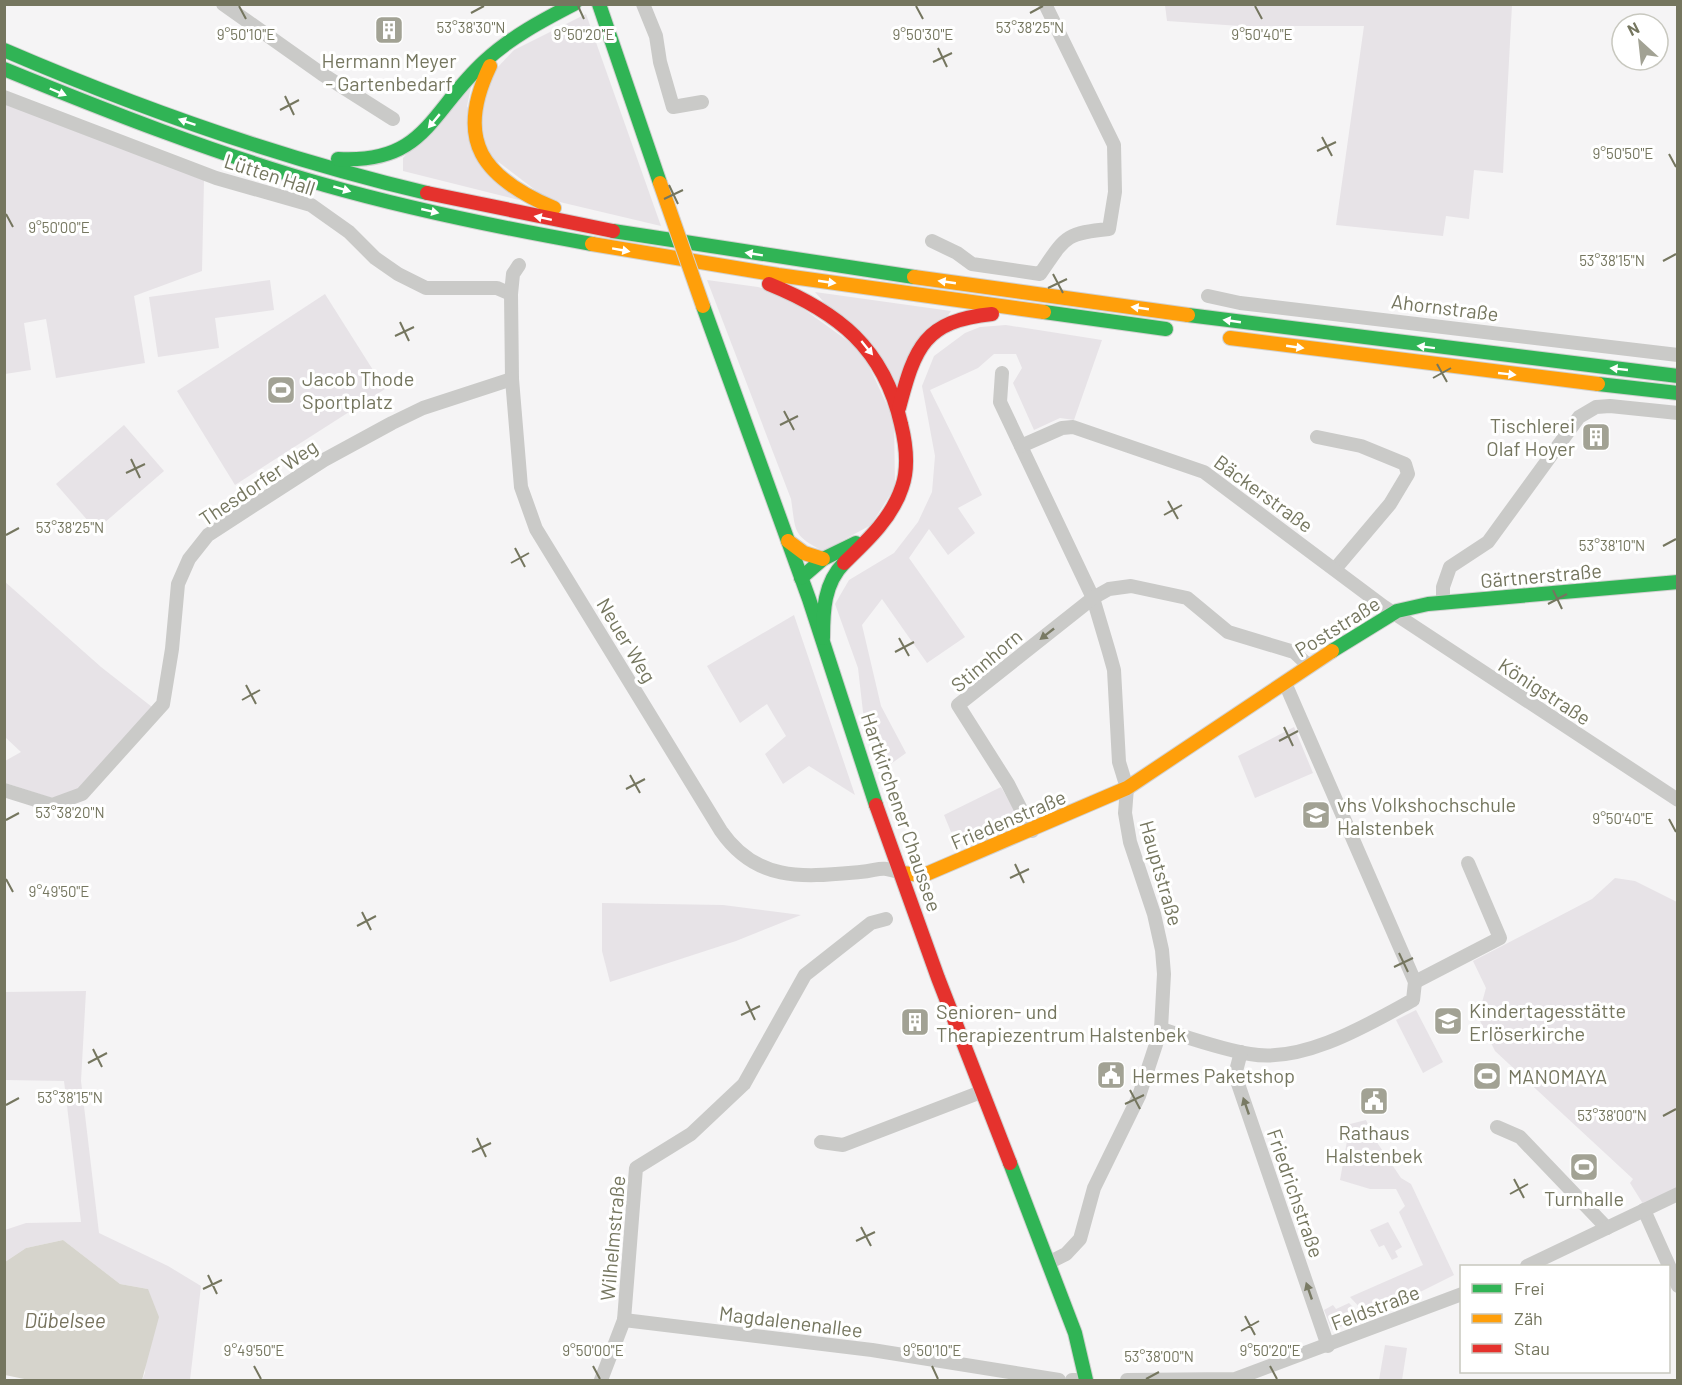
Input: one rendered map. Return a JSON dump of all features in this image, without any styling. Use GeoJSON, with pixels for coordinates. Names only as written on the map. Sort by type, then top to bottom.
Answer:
{"type":"FeatureCollection","features":[{"type":"Feature","properties":{"kind":"main road"},"geometry":{"type":"LineString","coordinates":[[242,141],[288,146],[353,162],[391,156],[419,137],[469,77],[503,47],[561,8],[574,4]]}},
{"type":"Feature","properties":{"kind":"main road","name":"Hartkirchener Chaussee"},"geometry":{"type":"LineString","coordinates":[[599,4],[660,183],[823,638],[862,765],[981,1092],[1050,1262],[1075,1333],[1084,1380]]}},
{"type":"Feature","properties":{"kind":"main road"},"geometry":{"type":"LineString","coordinates":[[503,47],[477,89],[474,102],[475,136],[490,168],[506,185],[528,199],[642,236]]}},
{"type":"Feature","properties":{"kind":"main road"},"geometry":{"type":"LineString","coordinates":[[4,50],[156,112],[242,141],[367,178],[449,198],[642,236],[808,262],[1348,338],[1677,375]]}},
{"type":"Feature","properties":{"kind":"main road"},"geometry":{"type":"LineString","coordinates":[[4,69],[197,144],[373,198],[554,238],[728,268],[1185,332]]}},
{"type":"Feature","properties":{"kind":"main road"},"geometry":{"type":"LineString","coordinates":[[728,268],[802,296],[834,316],[859,338],[876,359],[899,408],[905,443],[903,486],[890,513],[836,572],[825,595],[823,638]]}},
{"type":"Feature","properties":{"kind":"main road"},"geometry":{"type":"LineString","coordinates":[[899,408],[908,369],[916,351],[943,326],[964,317],[980,315],[1050,313]]}},
{"type":"Feature","properties":{"kind":"main road"},"geometry":{"type":"LineString","coordinates":[[1219,336],[1470,370],[1677,393]]}},
{"type":"Feature","properties":{"kind":"main road"},"geometry":{"type":"LineString","coordinates":[[801,578],[823,559],[869,536]]}},
{"type":"Feature","properties":{"kind":"main road"},"geometry":{"type":"LineString","coordinates":[[788,540],[799,552],[812,558],[823,559]]}},
{"type":"Feature","properties":{"kind":"main road"},"geometry":{"type":"LineString","coordinates":[[801,578],[817,578],[836,572]]}},
{"type":"Feature","properties":{"kind":"main road","name":"Gärtnerstraße"},"geometry":{"type":"LineString","coordinates":[[1443,603],[1677,582]]}},
{"type":"Feature","properties":{"kind":"main road","name":"Poststraße"},"geometry":{"type":"LineString","coordinates":[[1127,788],[1370,625],[1414,606],[1443,603]]}},
{"type":"Feature","properties":{"kind":"main road","name":"Friedenstraße"},"geometry":{"type":"LineString","coordinates":[[901,873],[924,875],[1032,831],[1127,788]]}},
{"type":"Feature","properties":{"kind":"street"},"geometry":{"type":"LineString","coordinates":[[223,4],[322,74],[393,119]]}},
{"type":"Feature","properties":{"kind":"street"},"geometry":{"type":"LineString","coordinates":[[644,4],[656,36],[660,62],[673,107],[702,102]]}},
{"type":"Feature","properties":{"kind":"street"},"geometry":{"type":"LineString","coordinates":[[932,242],[957,253],[972,264],[1040,274],[1064,240],[1078,232],[1109,229],[1115,192],[1114,145],[1045,4]]}},
{"type":"Feature","properties":{"kind":"street","name":"Lütten Hall"},"geometry":{"type":"LineString","coordinates":[[4,97],[207,175],[311,205],[349,232],[375,258],[398,274],[426,288],[497,288],[511,294]]}},
{"type":"Feature","properties":{"kind":"street","name":"Neuer Weg"},"geometry":{"type":"LineString","coordinates":[[519,265],[513,274],[511,294],[512,379],[520,487],[531,520],[728,842],[739,855],[752,862],[792,876],[864,872],[883,866],[901,873]]}},
{"type":"Feature","properties":{"kind":"street","name":"Ahornstraße"},"geometry":{"type":"LineString","coordinates":[[1208,296],[1240,303],[1677,355]]}},
{"type":"Feature","properties":{"kind":"street","name":"Hauptstraße"},"geometry":{"type":"LineString","coordinates":[[1002,373],[1000,402],[1093,598],[1114,670],[1119,762],[1127,788],[1125,813],[1130,842],[1154,914],[1162,950],[1164,991],[1161,1029],[1139,1096],[1094,1188],[1080,1239],[1066,1254],[1050,1262]]}},
{"type":"Feature","properties":{"kind":"street","name":"Thesdorfer Weg"},"geometry":{"type":"LineString","coordinates":[[4,790],[52,805],[82,794],[163,704],[172,649],[178,584],[189,559],[208,536],[324,460],[392,423],[423,408],[512,379]]}},
{"type":"Feature","properties":{"kind":"street"},"geometry":{"type":"LineString","coordinates":[[1443,603],[1443,587],[1450,567],[1488,542],[1579,417],[1596,407],[1610,406],[1677,413]]}},
{"type":"Feature","properties":{"kind":"street","name":"Bäckerstraße"},"geometry":{"type":"LineString","coordinates":[[1021,446],[1062,428],[1084,429],[1204,472],[1394,613]]}},
{"type":"Feature","properties":{"kind":"street"},"geometry":{"type":"LineString","coordinates":[[1317,437],[1387,455],[1405,464],[1408,474],[1389,504],[1335,569]]}},
{"type":"Feature","properties":{"kind":"street"},"geometry":{"type":"LineString","coordinates":[[1093,598],[1108,590],[1131,586],[1187,598],[1228,632],[1294,652],[1309,666]]}},
{"type":"Feature","properties":{"kind":"street","name":"Stinnhorn"},"geometry":{"type":"LineString","coordinates":[[1032,831],[1008,784],[958,705],[1093,598]]}},
{"type":"Feature","properties":{"kind":"street","name":"Königstraße"},"geometry":{"type":"LineString","coordinates":[[1394,613],[1677,800]]}},
{"type":"Feature","properties":{"kind":"street"},"geometry":{"type":"LineString","coordinates":[[1161,1029],[1252,1055],[1280,1053],[1313,1048],[1413,1000],[1415,982],[1285,683]]}},
{"type":"Feature","properties":{"kind":"street"},"geometry":{"type":"LineString","coordinates":[[1415,982],[1500,938],[1468,863]]}},
{"type":"Feature","properties":{"kind":"street","name":"Wilhelmstraße"},"geometry":{"type":"LineString","coordinates":[[601,1380],[624,1320],[636,1168],[691,1134],[744,1084],[806,975],[871,923],[886,919]]}},
{"type":"Feature","properties":{"kind":"street","name":"Friedrichstraße"},"geometry":{"type":"LineString","coordinates":[[1241,1052],[1235,1076],[1328,1346]]}},
{"type":"Feature","properties":{"kind":"street"},"geometry":{"type":"LineString","coordinates":[[821,1142],[843,1145],[981,1092]]}},
{"type":"Feature","properties":{"kind":"street"},"geometry":{"type":"LineString","coordinates":[[1497,1127],[1520,1137],[1607,1228]]}},
{"type":"Feature","properties":{"kind":"street"},"geometry":{"type":"LineString","coordinates":[[1529,1265],[1677,1194]]}},
{"type":"Feature","properties":{"kind":"street"},"geometry":{"type":"LineString","coordinates":[[1644,1210],[1668,1265]]}},
{"type":"Feature","properties":{"kind":"street"},"geometry":{"type":"LineString","coordinates":[[1670,1270],[1677,1286]]}},
{"type":"Feature","properties":{"kind":"street","name":"Feldstraße"},"geometry":{"type":"LineString","coordinates":[[1126,1380],[1235,1379],[1328,1346],[1460,1294]]}},
{"type":"Feature","properties":{"kind":"street","name":"Magdalenenallee"},"geometry":{"type":"LineString","coordinates":[[624,1320],[872,1350],[1059,1380]]}},
{"type":"Feature","properties":{"kind":"street"},"geometry":{"type":"LineString","coordinates":[[1072,1380],[1084,1380]]}},
{"type":"Feature","properties":{"kind":"shaded area"},"geometry":{"type":"Polygon","coordinates":[[[1165,5],[1512,5],[1503,173],[1474,170],[1469,219],[1446,216],[1443,236],[1336,225],[1364,26],[1240,26],[1167,21],[1165,5]]]}},
{"type":"Feature","properties":{"kind":"shaded area"},"geometry":{"type":"Polygon","coordinates":[[[586,14],[661,226],[547,199],[488,154],[478,108],[493,72],[514,50],[586,14]]]}},
{"type":"Feature","properties":{"kind":"shaded area"},"geometry":{"type":"Polygon","coordinates":[[[473,78],[467,106],[519,200],[403,171],[403,158],[473,78]]]}},
{"type":"Feature","properties":{"kind":"shaded area"},"geometry":{"type":"Polygon","coordinates":[[[5,100],[204,180],[202,271],[134,296],[145,363],[56,378],[46,319],[24,323],[31,370],[5,374],[5,100]]]}},
{"type":"Feature","properties":{"kind":"shaded area"},"geometry":{"type":"Polygon","coordinates":[[[270,280],[274,310],[215,318],[219,348],[158,357],[149,297],[270,280]]]}},
{"type":"Feature","properties":{"kind":"shaded area"},"geometry":{"type":"Polygon","coordinates":[[[707,280],[758,287],[784,295],[862,351],[894,420],[895,487],[871,525],[823,551],[806,541],[797,531],[791,499],[707,280]]]}},
{"type":"Feature","properties":{"kind":"shaded area"},"geometry":{"type":"Polygon","coordinates":[[[815,292],[951,311],[898,386],[815,292]]]}},
{"type":"Feature","properties":{"kind":"shaded area","name":"Jacob Thode Sportplatz"},"geometry":{"type":"Polygon","coordinates":[[[325,294],[385,389],[235,485],[177,391],[325,294]]]}},
{"type":"Feature","properties":{"kind":"shaded area"},"geometry":{"type":"Polygon","coordinates":[[[1006,325],[1102,340],[1074,420],[1060,418],[1034,430],[1013,383],[1022,368],[1016,354],[994,354],[978,368],[930,390],[982,495],[958,508],[975,533],[948,555],[929,529],[909,558],[965,637],[927,663],[882,599],[862,625],[881,706],[906,753],[881,771],[863,712],[858,668],[835,604],[849,580],[894,553],[918,522],[932,492],[935,456],[922,386],[934,356],[965,333],[980,327],[1006,325]]]}},
{"type":"Feature","properties":{"kind":"shaded area"},"geometry":{"type":"Polygon","coordinates":[[[124,425],[164,471],[96,530],[56,484],[124,425]]]}},
{"type":"Feature","properties":{"kind":"shaded area"},"geometry":{"type":"Polygon","coordinates":[[[4,581],[101,667],[152,707],[81,789],[52,798],[5,783],[5,761],[21,752],[5,737],[4,581]]]}},
{"type":"Feature","properties":{"kind":"shaded area"},"geometry":{"type":"Polygon","coordinates":[[[794,615],[855,795],[809,766],[783,784],[765,754],[786,736],[767,704],[740,723],[707,666],[794,615]]]}},
{"type":"Feature","properties":{"kind":"shaded area"},"geometry":{"type":"Polygon","coordinates":[[[1294,727],[1313,773],[1255,798],[1238,756],[1294,727]]]}},
{"type":"Feature","properties":{"kind":"shaded area"},"geometry":{"type":"Polygon","coordinates":[[[1001,787],[1023,825],[968,849],[960,830],[951,832],[944,815],[1001,787]]]}},
{"type":"Feature","properties":{"kind":"shaded area"},"geometry":{"type":"Polygon","coordinates":[[[1615,878],[1635,881],[1677,902],[1677,1192],[1645,1207],[1630,1183],[1633,1179],[1495,1051],[1478,1017],[1486,988],[1473,961],[1592,899],[1615,878]]]}},
{"type":"Feature","properties":{"kind":"shaded area"},"geometry":{"type":"Polygon","coordinates":[[[602,903],[723,905],[801,915],[736,941],[610,982],[602,951],[602,903]]]}},
{"type":"Feature","properties":{"kind":"shaded area"},"geometry":{"type":"Polygon","coordinates":[[[86,991],[81,1081],[99,1233],[168,1266],[201,1286],[190,1380],[142,1380],[145,1373],[148,1289],[120,1284],[63,1240],[26,1248],[5,1262],[5,1230],[26,1223],[81,1222],[64,1081],[5,1080],[5,992],[86,991]]]}},
{"type":"Feature","properties":{"kind":"shaded area"},"geometry":{"type":"Polygon","coordinates":[[[1416,1010],[1443,1062],[1423,1073],[1396,1020],[1416,1010]]]}},
{"type":"Feature","properties":{"kind":"shaded area"},"geometry":{"type":"Polygon","coordinates":[[[1366,1120],[1376,1141],[1401,1178],[1411,1184],[1454,1275],[1412,1296],[1400,1296],[1369,1310],[1366,1314],[1350,1297],[1423,1265],[1399,1212],[1405,1206],[1396,1189],[1370,1189],[1340,1180],[1350,1124],[1366,1120]]]}},
{"type":"Feature","properties":{"kind":"shaded area"},"geometry":{"type":"Polygon","coordinates":[[[1388,1222],[1402,1247],[1395,1251],[1398,1257],[1392,1260],[1384,1245],[1379,1247],[1370,1230],[1388,1222]]]}},
{"type":"Feature","properties":{"kind":"shaded area"},"geometry":{"type":"Polygon","coordinates":[[[1349,1303],[1364,1318],[1332,1330],[1324,1310],[1333,1305],[1336,1309],[1349,1303]]]}},
{"type":"Feature","properties":{"kind":"shaded area"},"geometry":{"type":"Polygon","coordinates":[[[1385,1345],[1407,1348],[1402,1380],[1379,1380],[1385,1345]]]}},
{"type":"Feature","properties":{"kind":"water","name":"Dübelsee"},"geometry":{"type":"Polygon","coordinates":[[[63,1240],[120,1284],[148,1289],[159,1317],[142,1380],[29,1380],[5,1375],[5,1262],[26,1248],[63,1240]]]}},
{"type":"Feature","properties":{"kind":"traffic: fast"},"geometry":{"type":"LineString","coordinates":[[338,159],[367,158],[390,153],[409,143],[424,131],[467,80],[495,52],[528,29],[574,4]]}},
{"type":"Feature","properties":{"kind":"traffic: fast"},"geometry":{"type":"LineString","coordinates":[[599,4],[660,183]]}},
{"type":"Feature","properties":{"kind":"traffic: fast"},"geometry":{"type":"LineString","coordinates":[[4,50],[213,131],[319,165],[427,193]]}},
{"type":"Feature","properties":{"kind":"traffic: fast"},"geometry":{"type":"LineString","coordinates":[[4,69],[163,132],[284,173],[424,210],[592,244]]}},
{"type":"Feature","properties":{"kind":"traffic: fast"},"geometry":{"type":"LineString","coordinates":[[613,231],[914,277]]}},
{"type":"Feature","properties":{"kind":"traffic: fast"},"geometry":{"type":"LineString","coordinates":[[703,306],[809,599],[876,805]]}},
{"type":"Feature","properties":{"kind":"traffic: fast"},"geometry":{"type":"LineString","coordinates":[[1044,312],[1166,329]]}},
{"type":"Feature","properties":{"kind":"traffic: fast"},"geometry":{"type":"LineString","coordinates":[[1188,315],[1678,376]]}},
{"type":"Feature","properties":{"kind":"traffic: fast"},"geometry":{"type":"LineString","coordinates":[[1598,384],[1678,393]]}},
{"type":"Feature","properties":{"kind":"traffic: fast"},"geometry":{"type":"LineString","coordinates":[[801,578],[823,559],[856,543]]}},
{"type":"Feature","properties":{"kind":"traffic: fast"},"geometry":{"type":"LineString","coordinates":[[823,638],[826,598],[832,579],[844,563]]}},
{"type":"Feature","properties":{"kind":"traffic: fast"},"geometry":{"type":"LineString","coordinates":[[1332,651],[1397,611],[1428,604],[1678,582]]}},
{"type":"Feature","properties":{"kind":"traffic: fast"},"geometry":{"type":"LineString","coordinates":[[1010,1163],[1075,1333],[1086,1380]]}},
{"type":"Feature","properties":{"kind":"traffic: slow"},"geometry":{"type":"LineString","coordinates":[[490,66],[480,92],[475,116],[476,136],[482,154],[493,170],[509,184],[554,208]]}},
{"type":"Feature","properties":{"kind":"traffic: slow"},"geometry":{"type":"LineString","coordinates":[[660,183],[703,306]]}},
{"type":"Feature","properties":{"kind":"traffic: slow"},"geometry":{"type":"LineString","coordinates":[[592,244],[778,275],[1044,312]]}},
{"type":"Feature","properties":{"kind":"traffic: slow"},"geometry":{"type":"LineString","coordinates":[[914,277],[1188,315]]}},
{"type":"Feature","properties":{"kind":"traffic: slow"},"geometry":{"type":"LineString","coordinates":[[1230,338],[1598,384]]}},
{"type":"Feature","properties":{"kind":"traffic: slow"},"geometry":{"type":"LineString","coordinates":[[788,541],[804,553],[823,559]]}},
{"type":"Feature","properties":{"kind":"traffic: slow"},"geometry":{"type":"LineString","coordinates":[[901,873],[924,875],[1127,788],[1332,651]]}},
{"type":"Feature","properties":{"kind":"traffic: jam"},"geometry":{"type":"LineString","coordinates":[[427,193],[613,231]]}},
{"type":"Feature","properties":{"kind":"traffic: jam"},"geometry":{"type":"LineString","coordinates":[[769,284],[816,307],[854,336],[883,374],[901,424],[906,464],[898,498],[878,528],[844,563]]}},
{"type":"Feature","properties":{"kind":"traffic: jam"},"geometry":{"type":"LineString","coordinates":[[899,408],[911,369],[926,341],[951,323],[992,314]]}},
{"type":"Feature","properties":{"kind":"traffic: jam"},"geometry":{"type":"LineString","coordinates":[[876,805],[938,978],[1010,1163]]}},
{"type":"Feature","properties":{"kind":"place","name":"Hermann Meyer - Gartenbedarf"},"geometry":{"type":"Point","coordinates":[389,30]}},
{"type":"Feature","properties":{"kind":"place","name":"Jacob Thode Sportplatz"},"geometry":{"type":"Point","coordinates":[281,390]}},
{"type":"Feature","properties":{"kind":"place","name":"Tischlerei Olaf Hoyer"},"geometry":{"type":"Point","coordinates":[1596,437]}},
{"type":"Feature","properties":{"kind":"place","name":"vhs Volkshochschule Halstenbek"},"geometry":{"type":"Point","coordinates":[1316,815]}},
{"type":"Feature","properties":{"kind":"place","name":"Kindertagesstätte Erlöserkirche"},"geometry":{"type":"Point","coordinates":[1448,1021]}},
{"type":"Feature","properties":{"kind":"place","name":"Senioren- und Therapiezentrum Halstenbek"},"geometry":{"type":"Point","coordinates":[915,1022]}},
{"type":"Feature","properties":{"kind":"place","name":"Hermes Paketshop"},"geometry":{"type":"Point","coordinates":[1111,1075]}},
{"type":"Feature","properties":{"kind":"place","name":"MANOMAYA"},"geometry":{"type":"Point","coordinates":[1487,1076]}},
{"type":"Feature","properties":{"kind":"place","name":"Rathaus Halstenbek"},"geometry":{"type":"Point","coordinates":[1374,1101]}},
{"type":"Feature","properties":{"kind":"place","name":"Turnhalle"},"geometry":{"type":"Point","coordinates":[1584,1167]}}]}
